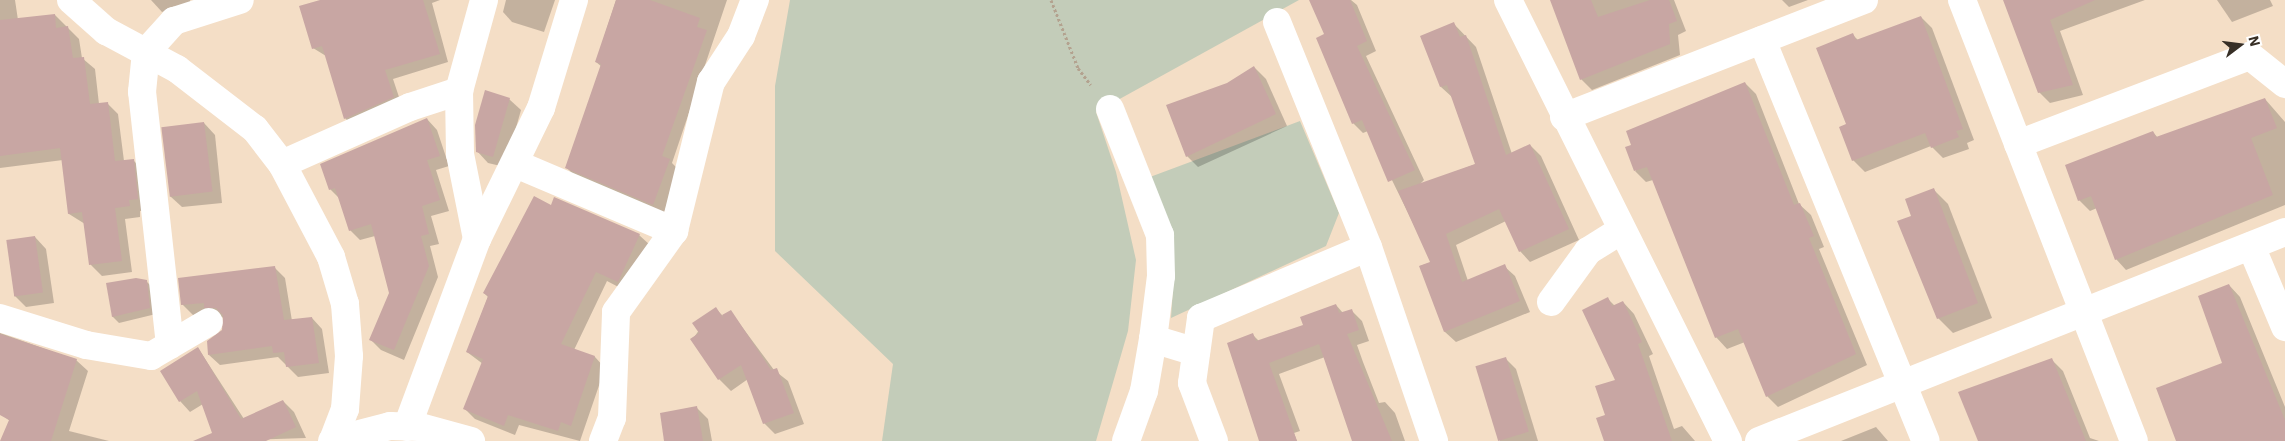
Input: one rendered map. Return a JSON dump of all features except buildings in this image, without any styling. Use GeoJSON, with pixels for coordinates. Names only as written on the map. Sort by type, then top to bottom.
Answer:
{"type":"FeatureCollection","features":[{"type":"Feature","properties":{"kind":"street"},"geometry":{"type":"LineString","coordinates":[[71,0],[106,30],[177,69],[255,129],[282,164],[330,257],[345,304],[349,356],[345,409],[332,441]]}},
{"type":"Feature","properties":{"kind":"street"},"geometry":{"type":"LineString","coordinates":[[170,345],[142,92],[146,52],[174,21],[240,0]]}},
{"type":"Feature","properties":{"kind":"street"},"geometry":{"type":"LineString","coordinates":[[477,239],[460,154],[459,91],[484,0]]}},
{"type":"Feature","properties":{"kind":"street"},"geometry":{"type":"LineString","coordinates":[[407,427],[477,239],[516,164],[541,108],[574,0]]}},
{"type":"Feature","properties":{"kind":"street"},"geometry":{"type":"LineString","coordinates":[[604,441],[612,418],[616,312],[674,231],[711,82],[741,36],[755,0]]}},
{"type":"Feature","properties":{"kind":"street"},"geometry":{"type":"LineString","coordinates":[[1508,0],[1564,117],[1728,441]]}},
{"type":"Feature","properties":{"kind":"street"},"geometry":{"type":"LineString","coordinates":[[1564,117],[1864,0]]}},
{"type":"Feature","properties":{"kind":"street"},"geometry":{"type":"LineString","coordinates":[[1962,0],[2134,441]]}},
{"type":"Feature","properties":{"kind":"street"},"geometry":{"type":"LineString","coordinates":[[1277,22],[1368,247],[1434,441]]}},
{"type":"Feature","properties":{"kind":"street"},"geometry":{"type":"LineString","coordinates":[[1762,40],[1926,441]]}},
{"type":"Feature","properties":{"kind":"street"},"geometry":{"type":"LineString","coordinates":[[2018,144],[2250,56],[2285,84]]}},
{"type":"Feature","properties":{"kind":"street"},"geometry":{"type":"LineString","coordinates":[[282,164],[410,106],[459,91]]}},
{"type":"Feature","properties":{"kind":"street"},"geometry":{"type":"LineString","coordinates":[[1110,109],[1160,235],[1161,276],[1153,339],[1144,391],[1126,441]]}},
{"type":"Feature","properties":{"kind":"street"},"geometry":{"type":"LineString","coordinates":[[516,164],[674,231]]}},
{"type":"Feature","properties":{"kind":"street"},"geometry":{"type":"LineString","coordinates":[[1551,302],[1588,251],[1621,230]]}},
{"type":"Feature","properties":{"kind":"street"},"geometry":{"type":"LineString","coordinates":[[1759,441],[2285,232]]}},
{"type":"Feature","properties":{"kind":"street"},"geometry":{"type":"LineString","coordinates":[[2251,246],[2285,327]]}},
{"type":"Feature","properties":{"kind":"street"},"geometry":{"type":"LineString","coordinates":[[1214,441],[1192,383],[1201,318],[1368,247]]}},
{"type":"Feature","properties":{"kind":"street"},"geometry":{"type":"LineString","coordinates":[[0,318],[86,345],[151,356],[209,322]]}},
{"type":"Feature","properties":{"kind":"street"},"geometry":{"type":"LineString","coordinates":[[1153,339],[1196,352]]}},
{"type":"Feature","properties":{"kind":"street"},"geometry":{"type":"LineString","coordinates":[[332,441],[390,426],[407,427],[471,441]]}},
{"type":"Feature","properties":{"kind":"path"},"geometry":{"type":"LineString","coordinates":[[1051,0],[1078,68],[1110,109]]}},
{"type":"Feature","properties":{"kind":"green space"},"geometry":{"type":"Polygon","coordinates":[[[790,0],[1299,0],[1096,112],[1116,172],[1136,260],[1128,331],[1096,441],[882,441],[893,364],[775,251],[775,86],[790,0]]]}},
{"type":"Feature","properties":{"kind":"green space"},"geometry":{"type":"Polygon","coordinates":[[[1300,121],[1339,213],[1326,246],[1171,318],[1174,273],[1150,177],[1300,121]]]}}]}
